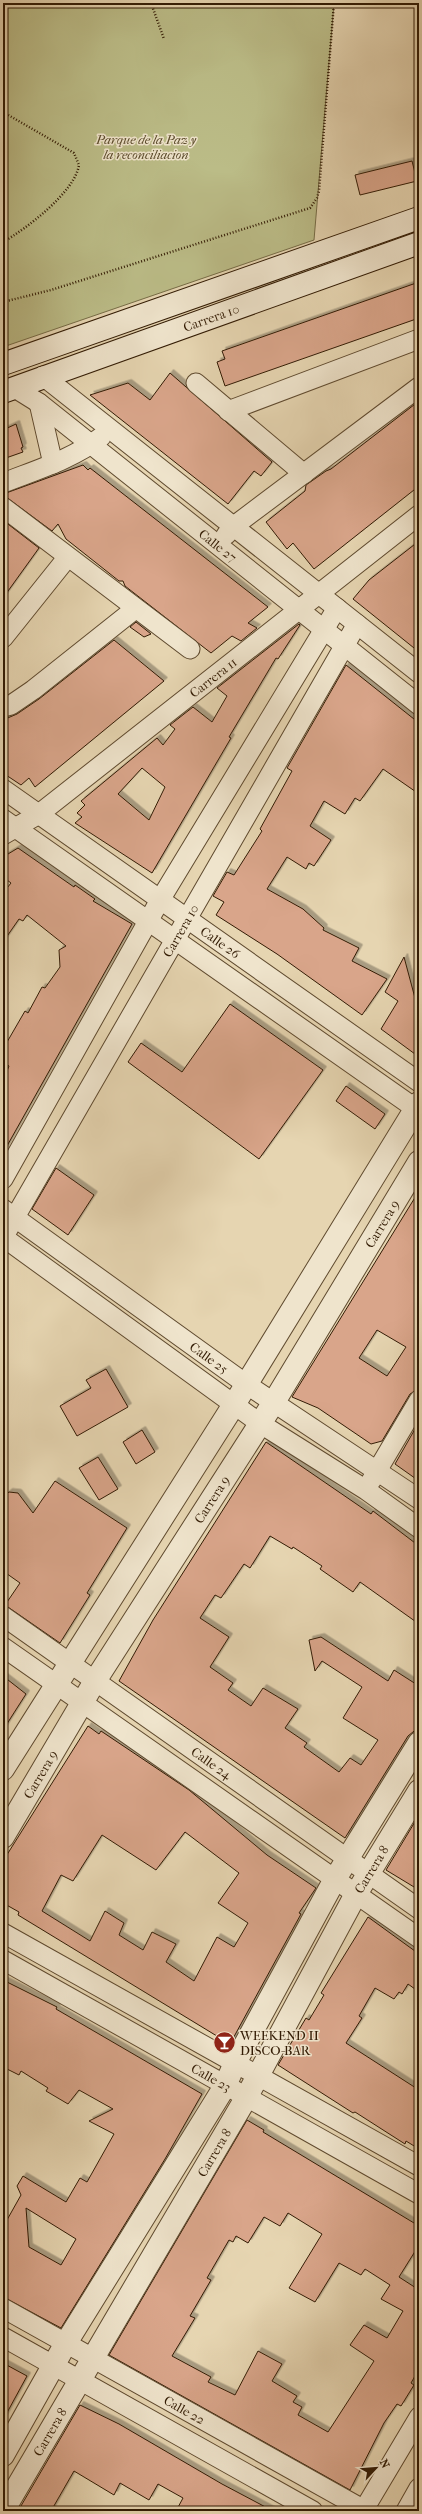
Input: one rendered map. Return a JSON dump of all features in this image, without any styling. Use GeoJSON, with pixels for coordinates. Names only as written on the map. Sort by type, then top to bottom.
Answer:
{"type":"FeatureCollection","features":[{"type":"Feature","properties":{"kind":"street","name":"Carrera 10"},"geometry":{"type":"LineString","coordinates":[[3,364],[419,218]]}},
{"type":"Feature","properties":{"kind":"street","name":"Carrera 10"},"geometry":{"type":"LineString","coordinates":[[9,390],[43,376],[419,244]]}},
{"type":"Feature","properties":{"kind":"street"},"geometry":{"type":"LineString","coordinates":[[228,411],[419,339]]}},
{"type":"Feature","properties":{"kind":"street","name":"Calle 27"},"geometry":{"type":"LineString","coordinates":[[43,376],[111,428],[419,673]]}},
{"type":"Feature","properties":{"kind":"street"},"geometry":{"type":"LineString","coordinates":[[196,383],[304,474]]}},
{"type":"Feature","properties":{"kind":"street"},"geometry":{"type":"LineString","coordinates":[[218,545],[234,526],[419,387]]}},
{"type":"Feature","properties":{"kind":"street","name":"Calle 27"},"geometry":{"type":"LineString","coordinates":[[9,390],[39,403],[419,704]]}},
{"type":"Feature","properties":{"kind":"street"},"geometry":{"type":"LineString","coordinates":[[39,403],[53,464]]}},
{"type":"Feature","properties":{"kind":"street"},"geometry":{"type":"LineString","coordinates":[[3,482],[53,464],[91,444],[111,428]]}},
{"type":"Feature","properties":{"kind":"street"},"geometry":{"type":"LineString","coordinates":[[3,507],[135,610],[190,649]]}},
{"type":"Feature","properties":{"kind":"street","name":"Carrera 11"},"geometry":{"type":"LineString","coordinates":[[7,828],[39,814],[419,515]]}},
{"type":"Feature","properties":{"kind":"street"},"geometry":{"type":"LineString","coordinates":[[3,638],[67,558]]}},
{"type":"Feature","properties":{"kind":"street"},"geometry":{"type":"LineString","coordinates":[[3,1179],[160,900],[337,608]]}},
{"type":"Feature","properties":{"kind":"street"},"geometry":{"type":"LineString","coordinates":[[3,707],[11,705],[33,690],[135,610]]}},
{"type":"Feature","properties":{"kind":"street","name":"Carrera 10"},"geometry":{"type":"LineString","coordinates":[[3,1238],[9,1213],[88,1091],[357,624]]}},
{"type":"Feature","properties":{"kind":"street","name":"Calle 26"},"geometry":{"type":"LineString","coordinates":[[3,789],[419,1082]]}},
{"type":"Feature","properties":{"kind":"street","name":"Calle 26"},"geometry":{"type":"LineString","coordinates":[[7,828],[149,921],[418,1107]]}},
{"type":"Feature","properties":{"kind":"street"},"geometry":{"type":"LineString","coordinates":[[61,1077],[88,1091]]}},
{"type":"Feature","properties":{"kind":"street"},"geometry":{"type":"LineString","coordinates":[[3,1769],[246,1384],[418,1107]]}},
{"type":"Feature","properties":{"kind":"street","name":"Carrera 9"},"geometry":{"type":"LineString","coordinates":[[3,1837],[84,1703],[95,1681],[261,1424],[419,1162]]}},
{"type":"Feature","properties":{"kind":"street","name":"Calle 25"},"geometry":{"type":"LineString","coordinates":[[9,1213],[246,1384],[419,1499]]}},
{"type":"Feature","properties":{"kind":"street","name":"Calle 25"},"geometry":{"type":"LineString","coordinates":[[3,1238],[234,1403],[261,1424],[366,1490],[419,1528]]}},
{"type":"Feature","properties":{"kind":"street"},"geometry":{"type":"LineString","coordinates":[[366,1490],[419,1400]]}},
{"type":"Feature","properties":{"kind":"street","name":"Calle 24"},"geometry":{"type":"LineString","coordinates":[[3,1616],[419,1910]]}},
{"type":"Feature","properties":{"kind":"street","name":"Calle 24"},"geometry":{"type":"LineString","coordinates":[[3,1647],[419,1938]]}},
{"type":"Feature","properties":{"kind":"street","name":"Carrera 8"},"geometry":{"type":"LineString","coordinates":[[3,2455],[66,2343],[225,2086],[234,2064],[335,1878],[419,1743]]}},
{"type":"Feature","properties":{"kind":"street","name":"Carrera 8"},"geometry":{"type":"LineString","coordinates":[[3,2511],[81,2381],[93,2358],[246,2098],[356,1894],[419,1791]]}},
{"type":"Feature","properties":{"kind":"street","name":"Calle 23"},"geometry":{"type":"LineString","coordinates":[[3,1933],[234,2064],[258,2075],[419,2166]]}},
{"type":"Feature","properties":{"kind":"street","name":"Calle 23"},"geometry":{"type":"LineString","coordinates":[[3,1960],[419,2194]]}},
{"type":"Feature","properties":{"kind":"street","name":"Calle 22"},"geometry":{"type":"LineString","coordinates":[[3,2308],[364,2511]]}},
{"type":"Feature","properties":{"kind":"street","name":"Calle 22"},"geometry":{"type":"LineString","coordinates":[[3,2337],[313,2511]]}},
{"type":"Feature","properties":{"kind":"street"},"geometry":{"type":"LineString","coordinates":[[364,2511],[419,2417]]}},
{"type":"Feature","properties":{"kind":"street"},"geometry":{"type":"LineString","coordinates":[[406,2511],[419,2488]]}},
{"type":"Feature","properties":{"kind":"path"},"geometry":{"type":"LineString","coordinates":[[151,3],[164,38]]}},
{"type":"Feature","properties":{"kind":"path"},"geometry":{"type":"LineString","coordinates":[[3,302],[51,290],[310,208],[319,191],[334,3]]}},
{"type":"Feature","properties":{"kind":"path"},"geometry":{"type":"LineString","coordinates":[[3,112],[74,153],[79,165],[75,177],[36,220],[3,242]]}},
{"type":"Feature","properties":{"kind":"green space","name":"Parque de la Paz y la reconciliacion"},"geometry":{"type":"Polygon","coordinates":[[[3,3],[334,3],[314,240],[3,347],[3,3]]]}},
{"type":"Feature","properties":{"kind":"building"},"geometry":{"type":"Polygon","coordinates":[[[412,161],[417,181],[360,195],[355,175],[412,161]]]}},
{"type":"Feature","properties":{"kind":"building"},"geometry":{"type":"Polygon","coordinates":[[[419,282],[419,318],[225,386],[217,362],[225,359],[222,351],[419,282]]]}},
{"type":"Feature","properties":{"kind":"building"},"geometry":{"type":"Polygon","coordinates":[[[170,373],[272,462],[261,476],[254,471],[228,504],[90,395],[128,383],[150,400],[170,373]]]}},
{"type":"Feature","properties":{"kind":"building"},"geometry":{"type":"Polygon","coordinates":[[[419,401],[419,486],[314,569],[293,543],[287,549],[266,522],[305,491],[306,485],[331,469],[419,401]]]}},
{"type":"Feature","properties":{"kind":"building"},"geometry":{"type":"Polygon","coordinates":[[[16,424],[23,447],[21,448],[23,452],[3,459],[3,430],[16,424]]]}},
{"type":"Feature","properties":{"kind":"building"},"geometry":{"type":"Polygon","coordinates":[[[83,465],[88,470],[90,468],[268,607],[248,623],[257,628],[241,641],[232,636],[211,653],[125,586],[123,581],[119,581],[66,539],[58,524],[52,531],[6,497],[6,493],[83,465]]]}},
{"type":"Feature","properties":{"kind":"building"},"geometry":{"type":"Polygon","coordinates":[[[4,521],[39,548],[3,598],[3,546],[7,540],[3,537],[4,521]]]}},
{"type":"Feature","properties":{"kind":"building"},"geometry":{"type":"Polygon","coordinates":[[[419,541],[419,652],[353,599],[369,580],[419,541]]]}},
{"type":"Feature","properties":{"kind":"building"},"geometry":{"type":"Polygon","coordinates":[[[136,622],[151,634],[144,637],[130,627],[136,622]]]}},
{"type":"Feature","properties":{"kind":"building"},"geometry":{"type":"Polygon","coordinates":[[[299,624],[300,625],[278,659],[276,658],[229,737],[231,738],[152,873],[75,823],[82,817],[77,813],[85,805],[81,801],[157,738],[163,745],[175,729],[170,725],[193,707],[212,722],[227,696],[217,688],[299,624]],[[142,768],[118,794],[149,820],[165,787],[142,768]]]}},
{"type":"Feature","properties":{"kind":"building"},"geometry":{"type":"Polygon","coordinates":[[[114,640],[164,681],[35,787],[29,778],[21,785],[3,773],[3,720],[17,714],[39,699],[114,640]]]}},
{"type":"Feature","properties":{"kind":"building"},"geometry":{"type":"Polygon","coordinates":[[[346,665],[419,723],[419,794],[383,769],[360,801],[355,798],[345,814],[324,801],[310,826],[331,840],[314,866],[309,863],[306,869],[287,857],[267,889],[303,909],[324,928],[323,930],[359,948],[352,961],[387,979],[362,1015],[277,954],[216,915],[224,902],[213,896],[227,872],[234,875],[262,831],[260,829],[292,771],[287,768],[346,665]]]}},
{"type":"Feature","properties":{"kind":"building"},"geometry":{"type":"Polygon","coordinates":[[[18,848],[74,887],[75,885],[95,899],[93,901],[132,924],[3,1153],[3,1081],[9,1066],[3,1062],[3,1049],[25,1011],[28,1013],[42,987],[45,988],[60,967],[59,950],[66,946],[27,915],[23,921],[19,919],[3,942],[3,893],[11,883],[3,877],[3,857],[18,848]]]}},
{"type":"Feature","properties":{"kind":"building"},"geometry":{"type":"Polygon","coordinates":[[[404,957],[419,1013],[419,1057],[381,1029],[398,1001],[385,992],[404,957]]]}},
{"type":"Feature","properties":{"kind":"building"},"geometry":{"type":"Polygon","coordinates":[[[230,1004],[323,1070],[259,1159],[128,1062],[141,1043],[182,1072],[230,1004]]]}},
{"type":"Feature","properties":{"kind":"building"},"geometry":{"type":"Polygon","coordinates":[[[346,1086],[385,1114],[375,1129],[336,1101],[346,1086]]]}},
{"type":"Feature","properties":{"kind":"building"},"geometry":{"type":"Polygon","coordinates":[[[56,1168],[94,1195],[68,1235],[32,1209],[56,1168]]]}},
{"type":"Feature","properties":{"kind":"building"},"geometry":{"type":"Polygon","coordinates":[[[419,1191],[419,1389],[410,1394],[382,1441],[371,1444],[318,1408],[292,1397],[419,1191]],[[377,1330],[359,1358],[387,1376],[406,1347],[377,1330]]]}},
{"type":"Feature","properties":{"kind":"building"},"geometry":{"type":"Polygon","coordinates":[[[106,1369],[128,1407],[77,1436],[60,1406],[91,1388],[86,1380],[106,1369]]]}},
{"type":"Feature","properties":{"kind":"building"},"geometry":{"type":"Polygon","coordinates":[[[419,1422],[419,1481],[395,1464],[419,1422]]]}},
{"type":"Feature","properties":{"kind":"building"},"geometry":{"type":"Polygon","coordinates":[[[142,1430],[155,1452],[136,1464],[123,1442],[142,1430]]]}},
{"type":"Feature","properties":{"kind":"building"},"geometry":{"type":"Polygon","coordinates":[[[266,1442],[371,1514],[373,1511],[419,1546],[419,1624],[360,1582],[353,1592],[320,1569],[322,1566],[293,1547],[292,1549],[270,1536],[250,1568],[244,1564],[221,1598],[215,1595],[200,1618],[229,1637],[210,1667],[233,1683],[228,1690],[251,1706],[263,1688],[298,1709],[285,1728],[307,1743],[304,1747],[339,1772],[350,1758],[361,1765],[378,1740],[343,1718],[362,1687],[322,1661],[315,1671],[309,1640],[321,1637],[388,1681],[394,1670],[419,1686],[419,1727],[408,1736],[345,1838],[119,1681],[153,1620],[266,1442]]]}},
{"type":"Feature","properties":{"kind":"building"},"geometry":{"type":"Polygon","coordinates":[[[98,1457],[118,1489],[99,1500],[79,1468],[98,1457]]]}},
{"type":"Feature","properties":{"kind":"building"},"geometry":{"type":"Polygon","coordinates":[[[55,1481],[127,1528],[87,1593],[90,1595],[60,1643],[5,1605],[20,1583],[3,1571],[4,1496],[9,1492],[18,1493],[33,1513],[55,1481]]]}},
{"type":"Feature","properties":{"kind":"building"},"geometry":{"type":"Polygon","coordinates":[[[3,1676],[26,1694],[3,1730],[3,1676]]]}},
{"type":"Feature","properties":{"kind":"building"},"geometry":{"type":"Polygon","coordinates":[[[88,1726],[99,1734],[101,1731],[189,1790],[267,1855],[316,1888],[299,1913],[301,1914],[230,2044],[18,1915],[19,1912],[3,1903],[3,1861],[88,1726]],[[185,1832],[156,1870],[102,1835],[73,1881],[61,1875],[42,1911],[90,1941],[105,1911],[124,1923],[119,1935],[143,1950],[152,1932],[176,1944],[166,1962],[194,1981],[217,1937],[234,1947],[248,1923],[218,1903],[239,1873],[185,1832]]]}},
{"type":"Feature","properties":{"kind":"building"},"geometry":{"type":"Polygon","coordinates":[[[419,1815],[419,1890],[386,1870],[419,1815]]]}},
{"type":"Feature","properties":{"kind":"building"},"geometry":{"type":"Polygon","coordinates":[[[368,1917],[419,1954],[419,1992],[408,1984],[402,1994],[399,1992],[394,1999],[375,1988],[359,2016],[362,2018],[346,2043],[419,2090],[419,2149],[406,2141],[405,2144],[278,2065],[306,2018],[309,2020],[324,1995],[321,1993],[368,1917]]]}},
{"type":"Feature","properties":{"kind":"building"},"geometry":{"type":"Polygon","coordinates":[[[3,1980],[57,2007],[56,2009],[202,2094],[165,2159],[61,2328],[3,2297],[3,2227],[21,2195],[17,2186],[23,2176],[66,2202],[80,2178],[87,2182],[114,2134],[89,2121],[113,2109],[79,2090],[68,2104],[46,2091],[48,2088],[21,2071],[19,2075],[3,2067],[3,1980]],[[26,2208],[29,2247],[61,2265],[76,2239],[26,2208]]]}},
{"type":"Feature","properties":{"kind":"building"},"geometry":{"type":"Polygon","coordinates":[[[247,2120],[264,2130],[263,2132],[419,2226],[419,2245],[399,2277],[416,2288],[419,2283],[419,2369],[411,2383],[414,2385],[401,2406],[397,2404],[384,2423],[350,2490],[109,2355],[247,2120]],[[288,2213],[280,2226],[264,2217],[248,2243],[236,2236],[233,2242],[229,2240],[207,2278],[211,2280],[190,2316],[195,2318],[172,2356],[211,2377],[208,2382],[235,2395],[258,2351],[282,2364],[272,2381],[297,2396],[293,2402],[302,2407],[298,2415],[328,2432],[374,2361],[350,2345],[364,2325],[387,2338],[403,2311],[381,2299],[390,2285],[365,2269],[361,2275],[339,2263],[315,2302],[289,2288],[322,2234],[288,2213]]]}},
{"type":"Feature","properties":{"kind":"building"},"geometry":{"type":"Polygon","coordinates":[[[3,2363],[27,2376],[3,2420],[3,2363]]]}},
{"type":"Feature","properties":{"kind":"building"},"geometry":{"type":"Polygon","coordinates":[[[80,2405],[119,2424],[222,2484],[273,2511],[176,2511],[183,2498],[158,2484],[149,2500],[120,2483],[114,2495],[74,2471],[51,2511],[18,2511],[80,2405]]]}},
{"type":"Feature","properties":{"kind":"place","name":"WEEKEND II DISCO-BAR"},"geometry":{"type":"Point","coordinates":[225,2042]}}]}
